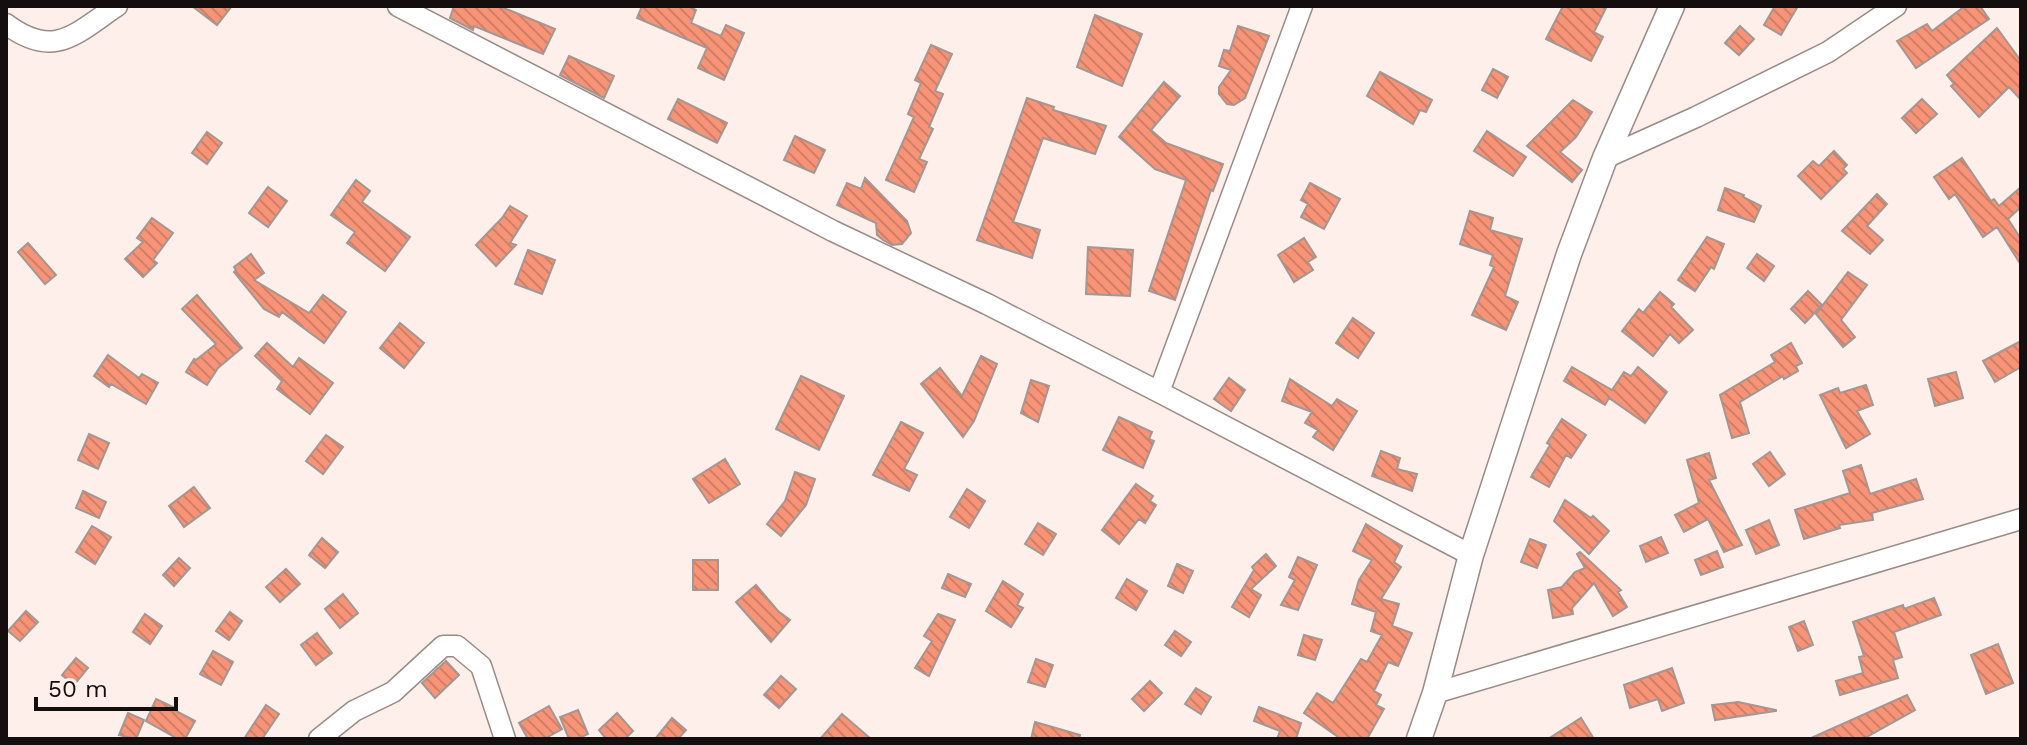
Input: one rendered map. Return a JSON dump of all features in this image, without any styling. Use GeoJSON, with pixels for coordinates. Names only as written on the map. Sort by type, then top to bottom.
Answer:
{"type":"FeatureCollection","features":[{"type":"Feature","properties":{"kind":"main road"},"geometry":{"type":"LineString","coordinates":[[1419,739],[1435,693],[1471,555],[1569,254],[1605,158],[1672,6]]}},
{"type":"Feature","properties":{"kind":"street"},"geometry":{"type":"LineString","coordinates":[[6,24],[25,38],[42,42],[67,40],[117,6]]}},
{"type":"Feature","properties":{"kind":"street"},"geometry":{"type":"LineString","coordinates":[[398,6],[833,231],[987,304],[1159,392],[1471,555]]}},
{"type":"Feature","properties":{"kind":"street"},"geometry":{"type":"LineString","coordinates":[[1159,392],[1302,6]]}},
{"type":"Feature","properties":{"kind":"street"},"geometry":{"type":"LineString","coordinates":[[1605,158],[1828,52],[1896,6]]}},
{"type":"Feature","properties":{"kind":"street"},"geometry":{"type":"LineString","coordinates":[[1435,693],[2021,519]]}},
{"type":"Feature","properties":{"kind":"street"},"geometry":{"type":"LineString","coordinates":[[319,739],[354,711],[393,692],[443,646],[457,646],[481,666],[505,739]]}},
{"type":"Feature","properties":{"kind":"building"},"geometry":{"type":"Polygon","coordinates":[[[192,6],[232,6],[217,25],[192,6]]]}},
{"type":"Feature","properties":{"kind":"building"},"geometry":{"type":"Polygon","coordinates":[[[454,6],[499,6],[555,29],[543,54],[474,26],[473,30],[450,18],[454,6]]]}},
{"type":"Feature","properties":{"kind":"building"},"geometry":{"type":"Polygon","coordinates":[[[642,6],[688,6],[696,10],[691,23],[721,36],[726,25],[744,33],[724,80],[698,68],[707,48],[637,18],[642,6]]]}},
{"type":"Feature","properties":{"kind":"building"},"geometry":{"type":"Polygon","coordinates":[[[1563,6],[1607,6],[1594,32],[1603,37],[1591,61],[1546,39],[1563,6]]]}},
{"type":"Feature","properties":{"kind":"building"},"geometry":{"type":"Polygon","coordinates":[[[1775,6],[1798,6],[1781,35],[1764,25],[1775,6]]]}},
{"type":"Feature","properties":{"kind":"building"},"geometry":{"type":"Polygon","coordinates":[[[1965,6],[1980,6],[1989,19],[1916,68],[1897,41],[1927,24],[1932,31],[1965,6]]]}},
{"type":"Feature","properties":{"kind":"building"},"geometry":{"type":"Polygon","coordinates":[[[1095,15],[1142,34],[1122,86],[1077,67],[1095,15]]]}},
{"type":"Feature","properties":{"kind":"building"},"geometry":{"type":"Polygon","coordinates":[[[1238,26],[1269,36],[1245,98],[1234,105],[1227,104],[1219,94],[1219,87],[1231,70],[1219,66],[1224,50],[1230,51],[1238,26]]]}},
{"type":"Feature","properties":{"kind":"building"},"geometry":{"type":"Polygon","coordinates":[[[1740,26],[1754,39],[1739,55],[1725,43],[1740,26]]]}},
{"type":"Feature","properties":{"kind":"building"},"geometry":{"type":"Polygon","coordinates":[[[1997,28],[2021,61],[2021,100],[2009,87],[1979,117],[1951,86],[1954,84],[1947,75],[1997,28]]]}},
{"type":"Feature","properties":{"kind":"building"},"geometry":{"type":"Polygon","coordinates":[[[931,45],[952,54],[935,91],[943,94],[929,127],[933,129],[919,159],[927,162],[914,192],[886,180],[914,117],[908,114],[921,83],[915,80],[931,45]]]}},
{"type":"Feature","properties":{"kind":"building"},"geometry":{"type":"Polygon","coordinates":[[[569,56],[614,76],[604,98],[560,75],[569,56]]]}},
{"type":"Feature","properties":{"kind":"building"},"geometry":{"type":"Polygon","coordinates":[[[1493,69],[1508,77],[1497,98],[1482,90],[1493,69]]]}},
{"type":"Feature","properties":{"kind":"building"},"geometry":{"type":"Polygon","coordinates":[[[1380,72],[1432,100],[1426,112],[1420,110],[1413,124],[1367,96],[1380,72]]]}},
{"type":"Feature","properties":{"kind":"building"},"geometry":{"type":"Polygon","coordinates":[[[1164,82],[1180,96],[1151,130],[1166,143],[1223,164],[1211,190],[1175,300],[1149,291],[1186,180],[1155,169],[1119,137],[1164,82]]]}},
{"type":"Feature","properties":{"kind":"building"},"geometry":{"type":"Polygon","coordinates":[[[1027,98],[1054,107],[1053,110],[1106,126],[1095,154],[1043,138],[1013,222],[1040,230],[1032,258],[977,240],[1027,98]]]}},
{"type":"Feature","properties":{"kind":"building"},"geometry":{"type":"Polygon","coordinates":[[[678,99],[727,123],[717,143],[668,119],[678,99]]]}},
{"type":"Feature","properties":{"kind":"building"},"geometry":{"type":"Polygon","coordinates":[[[1922,99],[1937,114],[1916,133],[1902,118],[1922,99]]]}},
{"type":"Feature","properties":{"kind":"building"},"geometry":{"type":"Polygon","coordinates":[[[1573,100],[1592,112],[1576,137],[1560,152],[1582,170],[1572,182],[1527,146],[1573,100]]]}},
{"type":"Feature","properties":{"kind":"building"},"geometry":{"type":"Polygon","coordinates":[[[1487,131],[1526,157],[1513,176],[1474,151],[1487,131]]]}},
{"type":"Feature","properties":{"kind":"building"},"geometry":{"type":"Polygon","coordinates":[[[207,132],[222,143],[207,164],[192,153],[207,132]]]}},
{"type":"Feature","properties":{"kind":"building"},"geometry":{"type":"Polygon","coordinates":[[[795,136],[825,150],[814,173],[784,160],[795,136]]]}},
{"type":"Feature","properties":{"kind":"building"},"geometry":{"type":"Polygon","coordinates":[[[1834,151],[1847,165],[1843,169],[1847,173],[1821,199],[1798,176],[1813,161],[1819,166],[1834,151]]]}},
{"type":"Feature","properties":{"kind":"building"},"geometry":{"type":"Polygon","coordinates":[[[1962,158],[1991,201],[1994,199],[1999,206],[2021,187],[2021,207],[2008,219],[2021,239],[2021,265],[1997,227],[1983,237],[1955,194],[1949,199],[1934,177],[1962,158]]]}},
{"type":"Feature","properties":{"kind":"building"},"geometry":{"type":"Polygon","coordinates":[[[865,178],[907,221],[911,233],[902,244],[892,245],[883,240],[877,235],[876,223],[837,205],[847,183],[861,189],[865,178]]]}},
{"type":"Feature","properties":{"kind":"building"},"geometry":{"type":"Polygon","coordinates":[[[356,180],[370,191],[362,202],[410,237],[385,271],[347,243],[355,232],[331,215],[356,180]]]}},
{"type":"Feature","properties":{"kind":"building"},"geometry":{"type":"Polygon","coordinates":[[[1310,183],[1340,199],[1324,229],[1301,217],[1308,204],[1301,200],[1310,183]]]}},
{"type":"Feature","properties":{"kind":"building"},"geometry":{"type":"Polygon","coordinates":[[[268,187],[287,201],[268,227],[249,213],[268,187]]]}},
{"type":"Feature","properties":{"kind":"building"},"geometry":{"type":"Polygon","coordinates":[[[1725,188],[1761,206],[1754,222],[1718,210],[1725,188]]]}},
{"type":"Feature","properties":{"kind":"building"},"geometry":{"type":"Polygon","coordinates":[[[1877,194],[1887,204],[1867,226],[1883,240],[1870,254],[1842,231],[1877,194]]]}},
{"type":"Feature","properties":{"kind":"building"},"geometry":{"type":"Polygon","coordinates":[[[510,206],[527,216],[510,243],[516,245],[496,266],[476,245],[510,206]]]}},
{"type":"Feature","properties":{"kind":"building"},"geometry":{"type":"Polygon","coordinates":[[[1470,211],[1493,218],[1490,230],[1522,239],[1505,296],[1518,302],[1506,330],[1472,315],[1494,267],[1490,265],[1493,255],[1460,244],[1470,211]]]}},
{"type":"Feature","properties":{"kind":"building"},"geometry":{"type":"Polygon","coordinates":[[[152,218],[173,233],[153,260],[157,263],[143,277],[125,259],[143,242],[137,238],[152,218]]]}},
{"type":"Feature","properties":{"kind":"building"},"geometry":{"type":"Polygon","coordinates":[[[1707,237],[1724,244],[1714,269],[1711,267],[1695,291],[1678,280],[1707,237]]]}},
{"type":"Feature","properties":{"kind":"building"},"geometry":{"type":"Polygon","coordinates":[[[1304,238],[1316,257],[1308,262],[1313,270],[1294,282],[1278,255],[1304,238]]]}},
{"type":"Feature","properties":{"kind":"building"},"geometry":{"type":"Polygon","coordinates":[[[28,243],[56,275],[45,284],[18,252],[28,243]]]}},
{"type":"Feature","properties":{"kind":"building"},"geometry":{"type":"Polygon","coordinates":[[[1088,247],[1133,250],[1130,296],[1086,294],[1088,247]]]}},
{"type":"Feature","properties":{"kind":"building"},"geometry":{"type":"Polygon","coordinates":[[[528,250],[555,260],[542,294],[515,284],[528,250]]]}},
{"type":"Feature","properties":{"kind":"building"},"geometry":{"type":"Polygon","coordinates":[[[251,254],[264,273],[254,280],[309,313],[323,295],[346,312],[324,343],[282,312],[279,317],[264,309],[234,272],[234,267],[251,254]]]}},
{"type":"Feature","properties":{"kind":"building"},"geometry":{"type":"Polygon","coordinates":[[[1757,254],[1774,266],[1764,281],[1747,268],[1757,254]]]}},
{"type":"Feature","properties":{"kind":"building"},"geometry":{"type":"Polygon","coordinates":[[[1848,272],[1867,285],[1841,320],[1855,337],[1843,347],[1816,314],[1848,272]]]}},
{"type":"Feature","properties":{"kind":"building"},"geometry":{"type":"Polygon","coordinates":[[[1808,291],[1822,305],[1805,323],[1791,309],[1808,291]]]}},
{"type":"Feature","properties":{"kind":"building"},"geometry":{"type":"Polygon","coordinates":[[[1660,292],[1674,304],[1671,307],[1693,330],[1679,343],[1670,334],[1653,356],[1622,331],[1639,309],[1643,313],[1660,292]]]}},
{"type":"Feature","properties":{"kind":"building"},"geometry":{"type":"Polygon","coordinates":[[[197,295],[242,348],[218,368],[207,385],[186,372],[194,359],[216,344],[182,309],[197,295]]]}},
{"type":"Feature","properties":{"kind":"building"},"geometry":{"type":"Polygon","coordinates":[[[1353,318],[1374,333],[1358,358],[1336,343],[1353,318]]]}},
{"type":"Feature","properties":{"kind":"building"},"geometry":{"type":"Polygon","coordinates":[[[400,323],[424,343],[404,368],[380,348],[400,323]]]}},
{"type":"Feature","properties":{"kind":"building"},"geometry":{"type":"Polygon","coordinates":[[[2021,341],[2021,367],[1995,382],[1983,361],[2021,341]]]}},
{"type":"Feature","properties":{"kind":"building"},"geometry":{"type":"Polygon","coordinates":[[[267,343],[293,367],[299,358],[333,383],[310,414],[277,389],[282,381],[255,356],[267,343]]]}},
{"type":"Feature","properties":{"kind":"building"},"geometry":{"type":"Polygon","coordinates":[[[1791,343],[1802,363],[1796,366],[1798,371],[1784,379],[1783,376],[1740,402],[1749,433],[1732,438],[1720,395],[1775,362],[1771,355],[1791,343]]]}},
{"type":"Feature","properties":{"kind":"building"},"geometry":{"type":"Polygon","coordinates":[[[108,355],[139,378],[142,374],[158,383],[146,404],[111,384],[109,387],[94,376],[108,355]]]}},
{"type":"Feature","properties":{"kind":"building"},"geometry":{"type":"Polygon","coordinates":[[[981,356],[997,364],[974,421],[963,437],[921,384],[940,368],[962,396],[981,356]]]}},
{"type":"Feature","properties":{"kind":"building"},"geometry":{"type":"Polygon","coordinates":[[[1572,367],[1612,390],[1624,372],[1631,376],[1638,367],[1667,392],[1645,423],[1609,398],[1605,405],[1564,381],[1572,367]]]}},
{"type":"Feature","properties":{"kind":"building"},"geometry":{"type":"Polygon","coordinates":[[[1956,372],[1963,398],[1935,406],[1928,379],[1956,372]]]}},
{"type":"Feature","properties":{"kind":"building"},"geometry":{"type":"Polygon","coordinates":[[[801,376],[844,396],[819,450],[776,429],[801,376]]]}},
{"type":"Feature","properties":{"kind":"building"},"geometry":{"type":"Polygon","coordinates":[[[1229,378],[1245,390],[1231,411],[1214,399],[1229,378]]]}},
{"type":"Feature","properties":{"kind":"building"},"geometry":{"type":"Polygon","coordinates":[[[1290,379],[1332,406],[1337,399],[1357,411],[1333,450],[1313,437],[1318,430],[1305,423],[1312,412],[1282,401],[1290,379]]]}},
{"type":"Feature","properties":{"kind":"building"},"geometry":{"type":"Polygon","coordinates":[[[1031,380],[1049,386],[1038,422],[1021,413],[1031,380]]]}},
{"type":"Feature","properties":{"kind":"building"},"geometry":{"type":"Polygon","coordinates":[[[1866,385],[1873,405],[1857,411],[1870,434],[1846,448],[1820,395],[1838,388],[1840,393],[1866,385]]]}},
{"type":"Feature","properties":{"kind":"building"},"geometry":{"type":"Polygon","coordinates":[[[1119,417],[1152,432],[1149,439],[1154,441],[1143,468],[1103,450],[1119,417]]]}},
{"type":"Feature","properties":{"kind":"building"},"geometry":{"type":"Polygon","coordinates":[[[1562,419],[1586,435],[1571,458],[1566,455],[1549,487],[1531,477],[1562,419]]]}},
{"type":"Feature","properties":{"kind":"building"},"geometry":{"type":"Polygon","coordinates":[[[901,422],[923,433],[904,469],[917,475],[909,491],[873,475],[901,422]]]}},
{"type":"Feature","properties":{"kind":"building"},"geometry":{"type":"Polygon","coordinates":[[[89,434],[109,443],[98,469],[78,460],[89,434]]]}},
{"type":"Feature","properties":{"kind":"building"},"geometry":{"type":"Polygon","coordinates":[[[326,435],[343,447],[323,474],[306,461],[326,435]]]}},
{"type":"Feature","properties":{"kind":"building"},"geometry":{"type":"Polygon","coordinates":[[[1381,451],[1400,458],[1397,469],[1417,474],[1412,491],[1372,476],[1381,451]]]}},
{"type":"Feature","properties":{"kind":"building"},"geometry":{"type":"Polygon","coordinates":[[[1770,452],[1785,474],[1769,486],[1753,464],[1770,452]]]}},
{"type":"Feature","properties":{"kind":"building"},"geometry":{"type":"Polygon","coordinates":[[[1709,453],[1716,478],[1709,480],[1742,545],[1724,552],[1708,519],[1684,532],[1675,515],[1699,503],[1687,460],[1709,453]]]}},
{"type":"Feature","properties":{"kind":"building"},"geometry":{"type":"Polygon","coordinates":[[[725,459],[740,484],[709,503],[693,479],[725,459]]]}},
{"type":"Feature","properties":{"kind":"building"},"geometry":{"type":"Polygon","coordinates":[[[1861,465],[1870,494],[1916,479],[1923,499],[1872,513],[1873,520],[1839,525],[1840,528],[1804,539],[1795,510],[1850,493],[1843,471],[1861,465]]]}},
{"type":"Feature","properties":{"kind":"building"},"geometry":{"type":"Polygon","coordinates":[[[795,472],[815,479],[806,505],[781,536],[767,524],[785,501],[795,472]]]}},
{"type":"Feature","properties":{"kind":"building"},"geometry":{"type":"Polygon","coordinates":[[[1136,484],[1153,496],[1150,501],[1156,505],[1145,523],[1139,519],[1119,544],[1102,530],[1136,484]]]}},
{"type":"Feature","properties":{"kind":"building"},"geometry":{"type":"Polygon","coordinates":[[[194,487],[210,508],[184,527],[169,506],[194,487]]]}},
{"type":"Feature","properties":{"kind":"building"},"geometry":{"type":"Polygon","coordinates":[[[967,489],[985,501],[969,528],[950,517],[967,489]]]}},
{"type":"Feature","properties":{"kind":"building"},"geometry":{"type":"Polygon","coordinates":[[[83,491],[106,502],[99,518],[76,508],[83,491]]]}},
{"type":"Feature","properties":{"kind":"building"},"geometry":{"type":"Polygon","coordinates":[[[1565,500],[1591,518],[1593,516],[1609,531],[1589,554],[1554,521],[1565,500]]]}},
{"type":"Feature","properties":{"kind":"building"},"geometry":{"type":"Polygon","coordinates":[[[1769,520],[1779,545],[1756,554],[1746,530],[1769,520]]]}},
{"type":"Feature","properties":{"kind":"building"},"geometry":{"type":"Polygon","coordinates":[[[1038,523],[1056,534],[1043,555],[1025,544],[1038,523]]]}},
{"type":"Feature","properties":{"kind":"building"},"geometry":{"type":"Polygon","coordinates":[[[1366,524],[1402,546],[1394,562],[1401,567],[1381,599],[1399,604],[1392,626],[1412,633],[1398,666],[1388,662],[1374,691],[1381,695],[1376,705],[1384,709],[1367,739],[1341,739],[1304,713],[1317,693],[1333,703],[1361,659],[1367,662],[1382,635],[1371,631],[1376,612],[1352,604],[1359,580],[1372,560],[1353,551],[1366,524]]]}},
{"type":"Feature","properties":{"kind":"building"},"geometry":{"type":"Polygon","coordinates":[[[92,526],[111,537],[95,564],[76,552],[92,526]]]}},
{"type":"Feature","properties":{"kind":"building"},"geometry":{"type":"Polygon","coordinates":[[[1661,537],[1668,553],[1646,562],[1640,546],[1661,537]]]}},
{"type":"Feature","properties":{"kind":"building"},"geometry":{"type":"Polygon","coordinates":[[[322,538],[338,552],[325,568],[309,555],[322,538]]]}},
{"type":"Feature","properties":{"kind":"building"},"geometry":{"type":"Polygon","coordinates":[[[1530,539],[1546,545],[1537,568],[1521,562],[1530,539]]]}},
{"type":"Feature","properties":{"kind":"building"},"geometry":{"type":"Polygon","coordinates":[[[1717,551],[1723,567],[1701,575],[1695,560],[1717,551]]]}},
{"type":"Feature","properties":{"kind":"building"},"geometry":{"type":"Polygon","coordinates":[[[1580,552],[1621,590],[1618,592],[1627,607],[1613,616],[1594,583],[1572,608],[1573,614],[1553,618],[1548,590],[1562,587],[1575,572],[1585,568],[1577,554],[1580,552]]]}},
{"type":"Feature","properties":{"kind":"building"},"geometry":{"type":"Polygon","coordinates":[[[1266,554],[1276,566],[1251,589],[1261,595],[1249,617],[1232,607],[1254,570],[1252,567],[1266,554]]]}},
{"type":"Feature","properties":{"kind":"building"},"geometry":{"type":"Polygon","coordinates":[[[1298,557],[1317,565],[1298,610],[1281,605],[1295,580],[1289,577],[1298,557]]]}},
{"type":"Feature","properties":{"kind":"building"},"geometry":{"type":"Polygon","coordinates":[[[179,558],[190,568],[174,586],[163,575],[179,558]]]}},
{"type":"Feature","properties":{"kind":"building"},"geometry":{"type":"Polygon","coordinates":[[[693,560],[718,560],[718,590],[693,590],[693,560]]]}},
{"type":"Feature","properties":{"kind":"building"},"geometry":{"type":"Polygon","coordinates":[[[1177,564],[1193,571],[1183,593],[1168,586],[1177,564]]]}},
{"type":"Feature","properties":{"kind":"building"},"geometry":{"type":"Polygon","coordinates":[[[286,569],[300,584],[280,602],[266,587],[286,569]]]}},
{"type":"Feature","properties":{"kind":"building"},"geometry":{"type":"Polygon","coordinates":[[[948,574],[971,584],[965,597],[942,588],[948,574]]]}},
{"type":"Feature","properties":{"kind":"building"},"geometry":{"type":"Polygon","coordinates":[[[1127,579],[1147,591],[1136,610],[1116,598],[1127,579]]]}},
{"type":"Feature","properties":{"kind":"building"},"geometry":{"type":"Polygon","coordinates":[[[1003,581],[1023,594],[1017,605],[1023,608],[1011,627],[986,611],[1003,581]]]}},
{"type":"Feature","properties":{"kind":"building"},"geometry":{"type":"Polygon","coordinates":[[[756,585],[790,620],[771,642],[736,602],[756,585]]]}},
{"type":"Feature","properties":{"kind":"building"},"geometry":{"type":"Polygon","coordinates":[[[343,594],[358,613],[340,628],[325,609],[343,594]]]}},
{"type":"Feature","properties":{"kind":"building"},"geometry":{"type":"Polygon","coordinates":[[[1934,598],[1941,615],[1894,632],[1902,657],[1893,660],[1898,678],[1840,695],[1836,681],[1863,673],[1859,657],[1864,656],[1853,622],[1934,598]]]}},
{"type":"Feature","properties":{"kind":"building"},"geometry":{"type":"Polygon","coordinates":[[[26,611],[38,622],[20,641],[8,631],[26,611]]]}},
{"type":"Feature","properties":{"kind":"building"},"geometry":{"type":"Polygon","coordinates":[[[230,612],[242,621],[229,640],[216,631],[230,612]]]}},
{"type":"Feature","properties":{"kind":"building"},"geometry":{"type":"Polygon","coordinates":[[[145,614],[162,626],[150,644],[133,632],[145,614]]]}},
{"type":"Feature","properties":{"kind":"building"},"geometry":{"type":"Polygon","coordinates":[[[938,614],[955,620],[929,676],[915,668],[932,641],[924,636],[938,614]]]}},
{"type":"Feature","properties":{"kind":"building"},"geometry":{"type":"Polygon","coordinates":[[[1804,621],[1813,645],[1798,651],[1789,627],[1804,621]]]}},
{"type":"Feature","properties":{"kind":"building"},"geometry":{"type":"Polygon","coordinates":[[[1175,631],[1191,642],[1181,656],[1165,645],[1175,631]]]}},
{"type":"Feature","properties":{"kind":"building"},"geometry":{"type":"Polygon","coordinates":[[[317,633],[332,653],[316,665],[301,645],[317,633]]]}},
{"type":"Feature","properties":{"kind":"building"},"geometry":{"type":"Polygon","coordinates":[[[1304,635],[1322,640],[1315,660],[1298,655],[1304,635]]]}},
{"type":"Feature","properties":{"kind":"building"},"geometry":{"type":"Polygon","coordinates":[[[1998,644],[2013,683],[1986,694],[1971,655],[1998,644]]]}},
{"type":"Feature","properties":{"kind":"building"},"geometry":{"type":"Polygon","coordinates":[[[213,651],[233,662],[221,685],[200,674],[213,651]]]}},
{"type":"Feature","properties":{"kind":"building"},"geometry":{"type":"Polygon","coordinates":[[[76,658],[88,668],[74,685],[62,675],[76,658]]]}},
{"type":"Feature","properties":{"kind":"building"},"geometry":{"type":"Polygon","coordinates":[[[1036,659],[1053,665],[1045,687],[1028,682],[1036,659]]]}},
{"type":"Feature","properties":{"kind":"building"},"geometry":{"type":"Polygon","coordinates":[[[446,661],[459,675],[435,698],[422,683],[446,661]]]}},
{"type":"Feature","properties":{"kind":"building"},"geometry":{"type":"Polygon","coordinates":[[[1672,668],[1684,703],[1662,711],[1658,699],[1630,708],[1624,685],[1672,668]]]}},
{"type":"Feature","properties":{"kind":"building"},"geometry":{"type":"Polygon","coordinates":[[[781,676],[796,689],[779,708],[764,695],[781,676]]]}},
{"type":"Feature","properties":{"kind":"building"},"geometry":{"type":"Polygon","coordinates":[[[1150,681],[1162,693],[1144,711],[1132,699],[1150,681]]]}},
{"type":"Feature","properties":{"kind":"building"},"geometry":{"type":"Polygon","coordinates":[[[1196,688],[1211,697],[1201,714],[1185,704],[1196,688]]]}},
{"type":"Feature","properties":{"kind":"building"},"geometry":{"type":"Polygon","coordinates":[[[1907,695],[1915,710],[1863,739],[1809,739],[1907,695]]]}},
{"type":"Feature","properties":{"kind":"building"},"geometry":{"type":"Polygon","coordinates":[[[156,699],[195,721],[185,739],[178,739],[146,721],[156,699]]]}},
{"type":"Feature","properties":{"kind":"building"},"geometry":{"type":"Polygon","coordinates":[[[1738,702],[1776,711],[1715,720],[1712,705],[1738,702]]]}},
{"type":"Feature","properties":{"kind":"building"},"geometry":{"type":"Polygon","coordinates":[[[266,705],[279,714],[262,739],[244,739],[266,705]]]}},
{"type":"Feature","properties":{"kind":"building"},"geometry":{"type":"Polygon","coordinates":[[[549,706],[562,729],[544,739],[528,739],[519,723],[549,706]]]}},
{"type":"Feature","properties":{"kind":"building"},"geometry":{"type":"Polygon","coordinates":[[[1259,707],[1301,723],[1296,739],[1277,739],[1280,731],[1254,721],[1259,707]]]}},
{"type":"Feature","properties":{"kind":"building"},"geometry":{"type":"Polygon","coordinates":[[[578,710],[588,734],[569,739],[560,717],[578,710]]]}},
{"type":"Feature","properties":{"kind":"building"},"geometry":{"type":"Polygon","coordinates":[[[128,713],[144,720],[136,739],[119,735],[128,713]]]}},
{"type":"Feature","properties":{"kind":"building"},"geometry":{"type":"Polygon","coordinates":[[[617,713],[633,731],[625,739],[606,739],[599,730],[617,713]]]}},
{"type":"Feature","properties":{"kind":"building"},"geometry":{"type":"Polygon","coordinates":[[[842,714],[871,739],[820,739],[842,714]]]}},
{"type":"Feature","properties":{"kind":"building"},"geometry":{"type":"Polygon","coordinates":[[[672,718],[686,730],[678,739],[655,739],[672,718]]]}},
{"type":"Feature","properties":{"kind":"building"},"geometry":{"type":"Polygon","coordinates":[[[1581,718],[1594,739],[1548,739],[1581,718]]]}},
{"type":"Feature","properties":{"kind":"building"},"geometry":{"type":"Polygon","coordinates":[[[1035,722],[1080,735],[1079,739],[1031,739],[1035,722]]]}}]}
